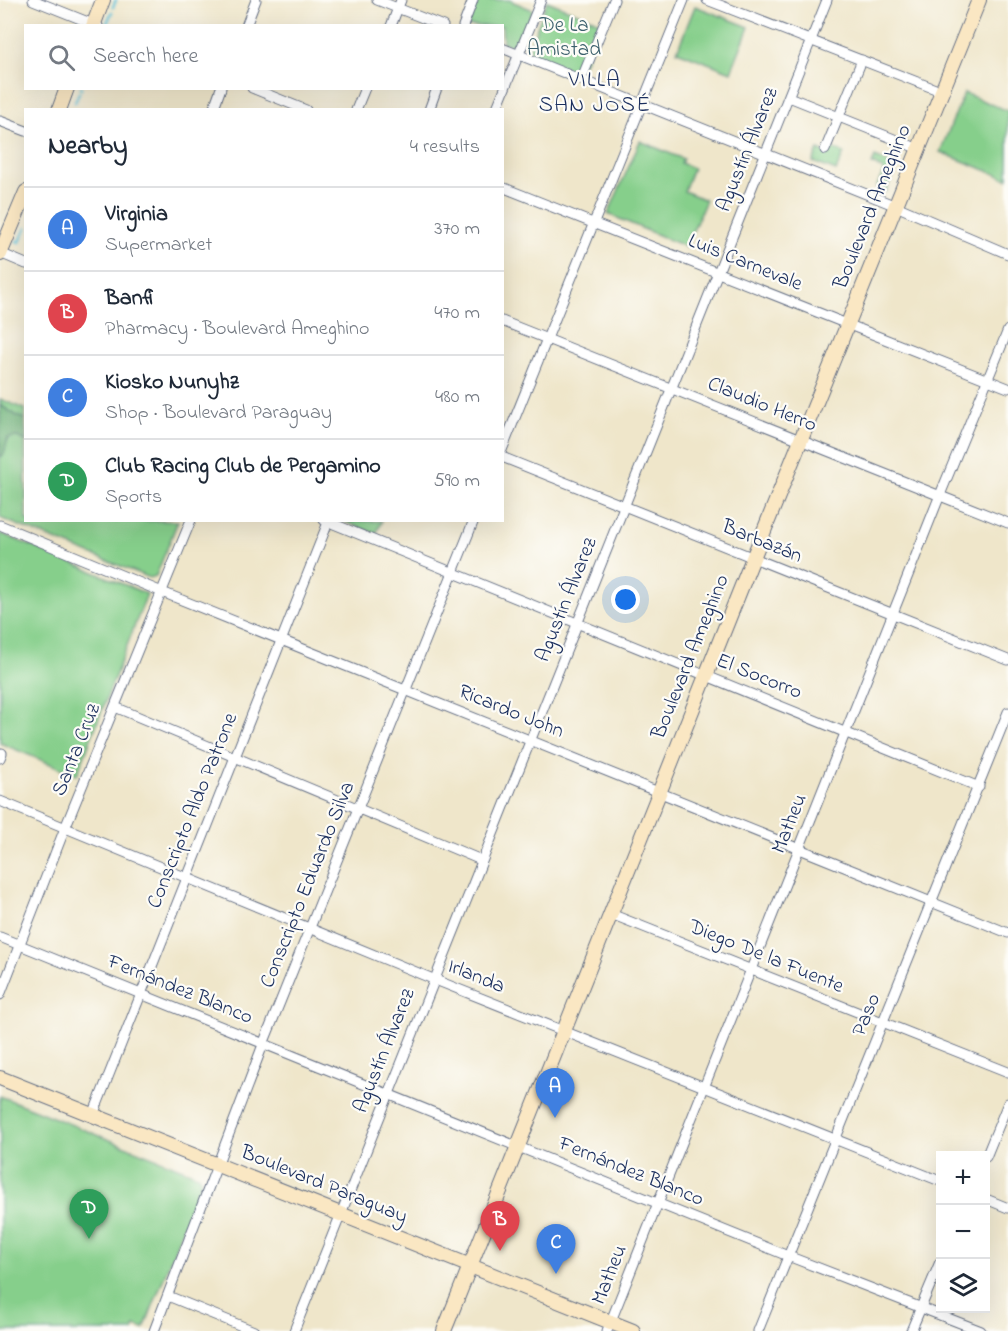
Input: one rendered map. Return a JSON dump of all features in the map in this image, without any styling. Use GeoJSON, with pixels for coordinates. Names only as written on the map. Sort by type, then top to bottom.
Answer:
{"type":"FeatureCollection","features":[{"type":"Feature","properties":{"kind":"main road"},"geometry":{"type":"LineString","coordinates":[[95,24],[103,0]]}},
{"type":"Feature","properties":{"kind":"main road","name":"Boulevard Ameghino"},"geometry":{"type":"LineString","coordinates":[[444,1331],[979,0]]}},
{"type":"Feature","properties":{"kind":"main road"},"geometry":{"type":"LineString","coordinates":[[60,108],[66,90]]}},
{"type":"Feature","properties":{"kind":"main road"},"geometry":{"type":"LineString","coordinates":[[0,254],[24,197]]}},
{"type":"Feature","properties":{"kind":"main road","name":"Boulevard Paraguay"},"geometry":{"type":"LineString","coordinates":[[0,1078],[470,1266],[609,1327],[633,1331]]}},
{"type":"Feature","properties":{"kind":"street"},"geometry":{"type":"LineString","coordinates":[[33,0],[93,24]]}},
{"type":"Feature","properties":{"kind":"street"},"geometry":{"type":"LineString","coordinates":[[247,24],[256,0]]}},
{"type":"Feature","properties":{"kind":"street"},"geometry":{"type":"LineString","coordinates":[[377,0],[399,4],[439,24]]}},
{"type":"Feature","properties":{"kind":"street"},"geometry":{"type":"LineString","coordinates":[[464,24],[473,0]]}},
{"type":"Feature","properties":{"kind":"street"},"geometry":{"type":"LineString","coordinates":[[497,108],[540,0]]}},
{"type":"Feature","properties":{"kind":"street"},"geometry":{"type":"LineString","coordinates":[[581,80],[614,0]]}},
{"type":"Feature","properties":{"kind":"street"},"geometry":{"type":"LineString","coordinates":[[504,445],[684,0]]}},
{"type":"Feature","properties":{"kind":"street"},"geometry":{"type":"LineString","coordinates":[[707,0],[942,92]]}},
{"type":"Feature","properties":{"kind":"street","name":"Agustín Álvarez"},"geometry":{"type":"LineString","coordinates":[[294,1331],[433,979],[827,0]]}},
{"type":"Feature","properties":{"kind":"street"},"geometry":{"type":"LineString","coordinates":[[392,24],[399,4]]}},
{"type":"Feature","properties":{"kind":"street"},"geometry":{"type":"LineString","coordinates":[[504,49],[896,206],[1008,254]]}},
{"type":"Feature","properties":{"kind":"street"},"geometry":{"type":"LineString","coordinates":[[825,150],[862,60]]}},
{"type":"Feature","properties":{"kind":"street"},"geometry":{"type":"LineString","coordinates":[[214,108],[220,90]]}},
{"type":"Feature","properties":{"kind":"street"},"geometry":{"type":"LineString","coordinates":[[257,90],[301,108]]}},
{"type":"Feature","properties":{"kind":"street"},"geometry":{"type":"LineString","coordinates":[[357,108],[364,90]]}},
{"type":"Feature","properties":{"kind":"street"},"geometry":{"type":"LineString","coordinates":[[430,108],[436,90]]}},
{"type":"Feature","properties":{"kind":"street"},"geometry":{"type":"LineString","coordinates":[[789,97],[920,149]]}},
{"type":"Feature","properties":{"kind":"street"},"geometry":{"type":"LineString","coordinates":[[0,121],[24,130]]}},
{"type":"Feature","properties":{"kind":"street","name":"Luis Carnevale"},"geometry":{"type":"LineString","coordinates":[[504,188],[1008,388]]}},
{"type":"Feature","properties":{"kind":"street"},"geometry":{"type":"LineString","coordinates":[[0,254],[24,263]]}},
{"type":"Feature","properties":{"kind":"street","name":"Claudio Herro"},"geometry":{"type":"LineString","coordinates":[[504,322],[1008,523]]}},
{"type":"Feature","properties":{"kind":"street","name":"Matheu"},"geometry":{"type":"LineString","coordinates":[[609,1327],[940,495],[1008,330]]}},
{"type":"Feature","properties":{"kind":"street","name":"Barbazán"},"geometry":{"type":"LineString","coordinates":[[504,458],[1008,660]]}},
{"type":"Feature","properties":{"kind":"street","name":"Santa Cruz"},"geometry":{"type":"LineString","coordinates":[[0,995],[65,828],[190,522]]}},
{"type":"Feature","properties":{"kind":"street","name":"Conscripto Aldo Patrone"},"geometry":{"type":"LineString","coordinates":[[93,1115],[327,522]]}},
{"type":"Feature","properties":{"kind":"street","name":"El Socorro"},"geometry":{"type":"LineString","coordinates":[[329,522],[847,731],[979,787]]}},
{"type":"Feature","properties":{"kind":"street","name":"Conscripto Eduardo Silva"},"geometry":{"type":"LineString","coordinates":[[154,1331],[264,1042],[473,522]]}},
{"type":"Feature","properties":{"kind":"street","name":"Ricardo John"},"geometry":{"type":"LineString","coordinates":[[0,525],[1008,933]]}},
{"type":"Feature","properties":{"kind":"street"},"geometry":{"type":"LineString","coordinates":[[115,707],[481,860]]}},
{"type":"Feature","properties":{"kind":"street","name":"Paso"},"geometry":{"type":"LineString","coordinates":[[758,1331],[1008,712]]}},
{"type":"Feature","properties":{"kind":"street","name":"Irlanda"},"geometry":{"type":"LineString","coordinates":[[0,801],[564,1032],[936,1179]]}},
{"type":"Feature","properties":{"kind":"street","name":"Diego De la Fuente"},"geometry":{"type":"LineString","coordinates":[[611,914],[1008,1072]]}},
{"type":"Feature","properties":{"kind":"street","name":"Fernández Blanco"},"geometry":{"type":"LineString","coordinates":[[0,937],[788,1256],[981,1331]]}},
{"type":"Feature","properties":{"kind":"street"},"geometry":{"type":"LineString","coordinates":[[988,1151],[1008,1103]]}},
{"type":"Feature","properties":{"kind":"street"},"geometry":{"type":"LineString","coordinates":[[990,1201],[1008,1208]]}},
{"type":"Feature","properties":{"kind":"street"},"geometry":{"type":"LineString","coordinates":[[911,1331],[936,1271]]}},
{"type":"Feature","properties":{"kind":"street"},"geometry":{"type":"LineString","coordinates":[[168,1296],[255,1331]]}},
{"type":"Feature","properties":{"kind":"green space"},"geometry":{"type":"Polygon","coordinates":[[[476,0],[509,0],[533,10],[518,45],[504,43],[504,24],[469,24],[476,0]]]}},
{"type":"Feature","properties":{"kind":"green space","name":"De La Amistad"},"geometry":{"type":"Polygon","coordinates":[[[547,1],[600,22],[583,66],[577,71],[572,71],[531,53],[530,46],[547,1]]]}},
{"type":"Feature","properties":{"kind":"green space"},"geometry":{"type":"Polygon","coordinates":[[[695,6],[749,27],[731,72],[677,51],[695,6]]]}},
{"type":"Feature","properties":{"kind":"green space"},"geometry":{"type":"Polygon","coordinates":[[[964,93],[1008,111],[1008,179],[940,152],[964,93]]]}},
{"type":"Feature","properties":{"kind":"green space"},"geometry":{"type":"Polygon","coordinates":[[[640,141],[683,159],[681,163],[693,168],[684,191],[706,200],[686,247],[608,214],[640,141]]]}},
{"type":"Feature","properties":{"kind":"green space"},"geometry":{"type":"Polygon","coordinates":[[[831,148],[844,153],[836,171],[813,162],[818,150],[828,154],[831,148]]]}},
{"type":"Feature","properties":{"kind":"green space"},"geometry":{"type":"Polygon","coordinates":[[[875,157],[896,166],[886,192],[876,188],[884,170],[872,164],[875,157]]]}},
{"type":"Feature","properties":{"kind":"green space"},"geometry":{"type":"Polygon","coordinates":[[[0,399],[24,409],[24,522],[178,522],[156,576],[150,578],[0,518],[0,399]]]}},
{"type":"Feature","properties":{"kind":"green space"},"geometry":{"type":"Polygon","coordinates":[[[0,405],[24,419],[24,440],[17,437],[8,438],[4,454],[0,457],[0,405]]]}},
{"type":"Feature","properties":{"kind":"green space"},"geometry":{"type":"Polygon","coordinates":[[[346,522],[382,522],[376,534],[346,522]]]}},
{"type":"Feature","properties":{"kind":"green space"},"geometry":{"type":"Polygon","coordinates":[[[0,533],[147,594],[77,775],[0,743],[0,533]]]}},
{"type":"Feature","properties":{"kind":"green space"},"geometry":{"type":"Polygon","coordinates":[[[0,1096],[198,1175],[201,1181],[144,1329],[135,1326],[133,1331],[0,1331],[0,1096]]]}},
{"type":"Feature","properties":{"kind":"waterway"},"geometry":{"type":"LineString","coordinates":[[113,7],[116,0]]}},
{"type":"Feature","properties":{"kind":"waterway"},"geometry":{"type":"LineString","coordinates":[[107,23],[112,12]]}},
{"type":"Feature","properties":{"kind":"waterway"},"geometry":{"type":"LineString","coordinates":[[75,102],[79,93]]}},
{"type":"Feature","properties":{"kind":"waterway"},"geometry":{"type":"LineString","coordinates":[[17,241],[20,242],[24,233]]}},
{"type":"Feature","properties":{"kind":"place","name":"Virginia"},"geometry":{"type":"Point","coordinates":[555,1118]}},
{"type":"Feature","properties":{"kind":"place","name":"Club Racing Club de Pergamino"},"geometry":{"type":"Point","coordinates":[89,1239]}},
{"type":"Feature","properties":{"kind":"place","name":"Banfi"},"geometry":{"type":"Point","coordinates":[500,1251]}},
{"type":"Feature","properties":{"kind":"place","name":"Kiosko Nunyhz"},"geometry":{"type":"Point","coordinates":[556,1274]}},
{"type":"Feature","properties":{"kind":"district","name":"VILLA SAN JOSÉ"},"geometry":{"type":"Point","coordinates":[595,94]}}]}
